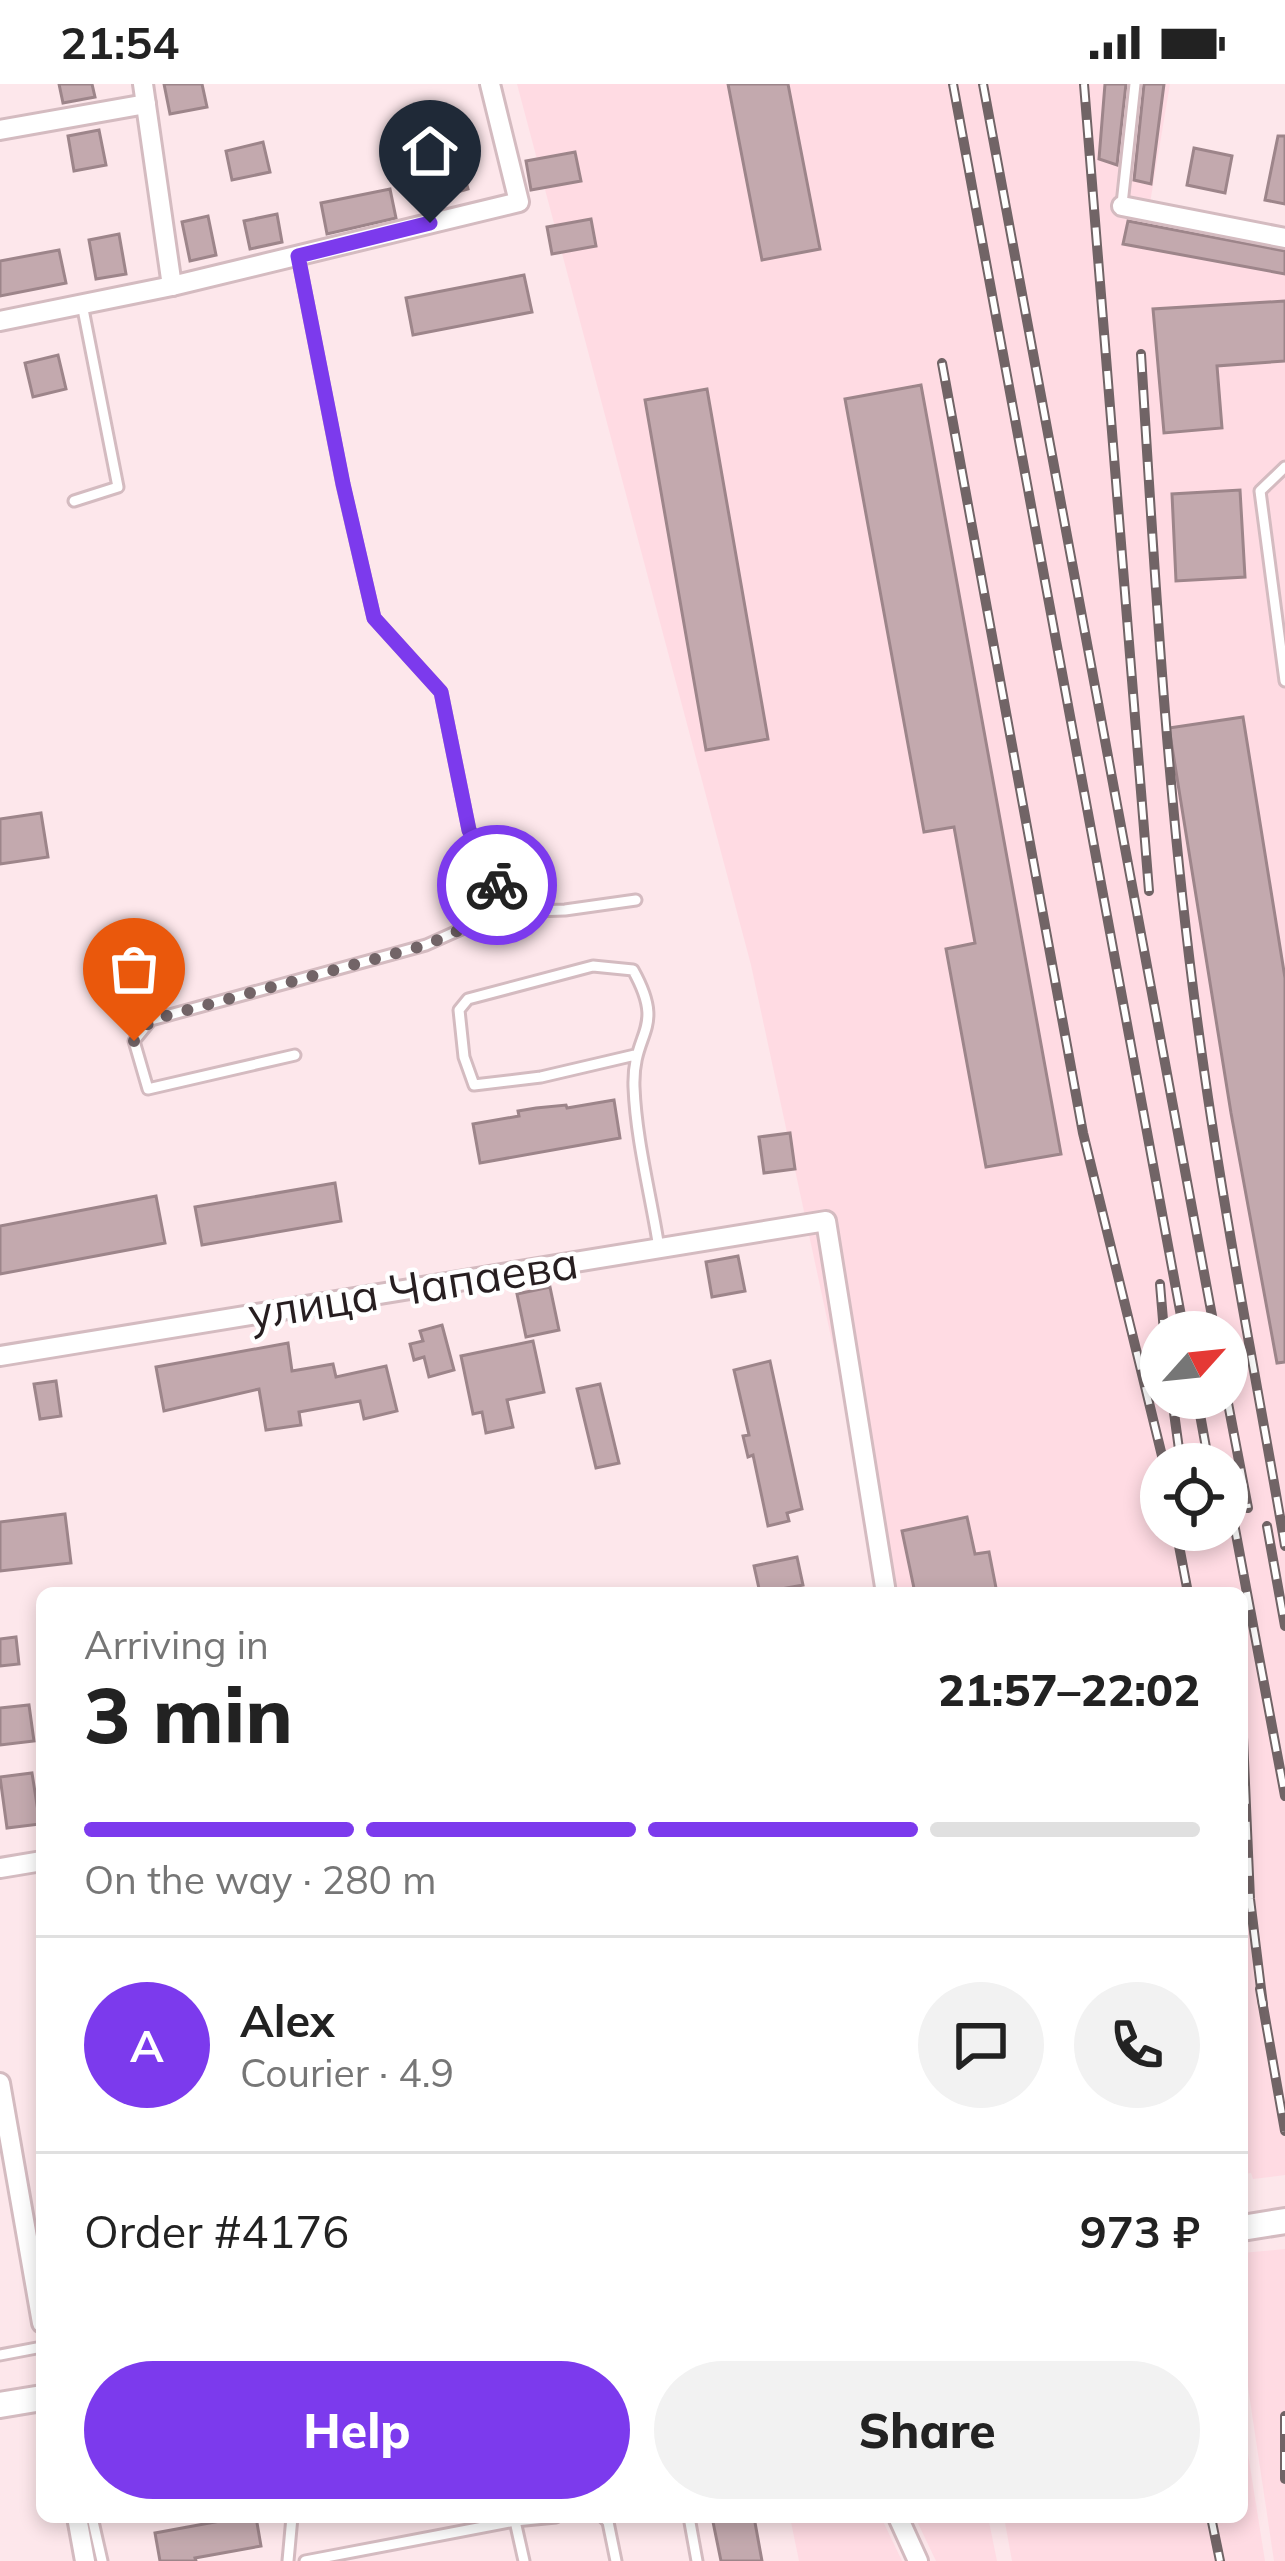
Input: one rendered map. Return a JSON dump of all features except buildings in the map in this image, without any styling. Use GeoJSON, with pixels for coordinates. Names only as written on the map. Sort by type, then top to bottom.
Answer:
{"type":"FeatureCollection","features":[{"type":"Feature","properties":{"kind":"street"},"geometry":{"type":"LineString","coordinates":[[0,321],[172,286],[519,202],[490,84]]}},
{"type":"Feature","properties":{"kind":"street"},"geometry":{"type":"LineString","coordinates":[[0,130],[145,94],[172,286]]}},
{"type":"Feature","properties":{"kind":"street"},"geometry":{"type":"LineString","coordinates":[[1122,206],[1285,238]]}},
{"type":"Feature","properties":{"kind":"street","name":"улица Чапаева"},"geometry":{"type":"LineString","coordinates":[[0,1356],[826,1221],[885,1587]]}},
{"type":"Feature","properties":{"kind":"street"},"geometry":{"type":"LineString","coordinates":[[0,1868],[36,1862]]}},
{"type":"Feature","properties":{"kind":"street"},"geometry":{"type":"LineString","coordinates":[[1,2094],[36,2289]]}},
{"type":"Feature","properties":{"kind":"street"},"geometry":{"type":"LineString","coordinates":[[1248,2227],[1285,2221]]}},
{"type":"Feature","properties":{"kind":"street"},"geometry":{"type":"LineString","coordinates":[[0,2405],[36,2399]]}},
{"type":"Feature","properties":{"kind":"street"},"geometry":{"type":"LineString","coordinates":[[78,2523],[85,2561]]}},
{"type":"Feature","properties":{"kind":"street"},"geometry":{"type":"LineString","coordinates":[[908,2523],[918,2561]]}},
{"type":"Feature","properties":{"kind":"lane"},"geometry":{"type":"LineString","coordinates":[[1122,206],[1135,84]]}},
{"type":"Feature","properties":{"kind":"lane"},"geometry":{"type":"LineString","coordinates":[[298,256],[374,618],[441,692],[469,830],[496,879],[500,912]]}},
{"type":"Feature","properties":{"kind":"lane"},"geometry":{"type":"LineString","coordinates":[[74,501],[118,487],[82,304]]}},
{"type":"Feature","properties":{"kind":"lane"},"geometry":{"type":"LineString","coordinates":[[1285,467],[1260,491],[1285,681]]}},
{"type":"Feature","properties":{"kind":"lane"},"geometry":{"type":"LineString","coordinates":[[295,1055],[148,1089],[134,1041],[151,1020],[426,945],[500,912],[565,910],[636,900]]}},
{"type":"Feature","properties":{"kind":"lane"},"geometry":{"type":"LineString","coordinates":[[635,1054],[541,1077],[474,1085],[464,1058],[459,1010],[468,999],[593,966],[633,970],[650,1000],[648,1029],[635,1054],[634,1090],[659,1248]]}},
{"type":"Feature","properties":{"kind":"lane"},"geometry":{"type":"LineString","coordinates":[[0,2355],[36,2348]]}},
{"type":"Feature","properties":{"kind":"lane"},"geometry":{"type":"LineString","coordinates":[[93,2523],[101,2561]]}},
{"type":"Feature","properties":{"kind":"lane"},"geometry":{"type":"LineString","coordinates":[[288,2561],[291,2523]]}},
{"type":"Feature","properties":{"kind":"lane"},"geometry":{"type":"LineString","coordinates":[[305,2561],[504,2523]]}},
{"type":"Feature","properties":{"kind":"lane"},"geometry":{"type":"LineString","coordinates":[[515,2523],[524,2561]]}},
{"type":"Feature","properties":{"kind":"lane"},"geometry":{"type":"LineString","coordinates":[[608,2523],[616,2561]]}},
{"type":"Feature","properties":{"kind":"lane"},"geometry":{"type":"LineString","coordinates":[[690,2523],[697,2561]]}},
{"type":"Feature","properties":{"kind":"shaded area"},"geometry":{"type":"Polygon","coordinates":[[[517,84],[1170,84],[1148,215],[1285,242],[1285,2175],[1253,2179],[1248,2173],[1248,1587],[885,1587],[751,965],[517,84]]]}},
{"type":"Feature","properties":{"kind":"shaded area"},"geometry":{"type":"Polygon","coordinates":[[[1285,2249],[1285,2561],[1274,2561],[1248,2387],[1248,2252],[1285,2249]]]}},
{"type":"Feature","properties":{"kind":"shaded area"},"geometry":{"type":"Polygon","coordinates":[[[1248,2454],[1265,2561],[1012,2561],[1005,2523],[1248,2523],[1248,2454]]]}},
{"type":"Feature","properties":{"kind":"shaded area"},"geometry":{"type":"Polygon","coordinates":[[[791,2523],[884,2523],[902,2561],[799,2561],[791,2523]]]}},
{"type":"Feature","properties":{"kind":"shaded area"},"geometry":{"type":"Polygon","coordinates":[[[918,2523],[989,2523],[997,2561],[936,2561],[918,2523]]]}},
{"type":"Feature","properties":{"kind":"railway"},"geometry":{"type":"LineString","coordinates":[[953,84],[1180,1311]]}},
{"type":"Feature","properties":{"kind":"railway"},"geometry":{"type":"LineString","coordinates":[[983,84],[1211,1311]]}},
{"type":"Feature","properties":{"kind":"railway"},"geometry":{"type":"LineString","coordinates":[[1084,84],[1149,891]]}},
{"type":"Feature","properties":{"kind":"railway"},"geometry":{"type":"LineString","coordinates":[[1141,354],[1164,695],[1188,949],[1218,1163],[1285,1546]]}},
{"type":"Feature","properties":{"kind":"railway"},"geometry":{"type":"LineString","coordinates":[[942,363],[1083,1133],[1159,1443]]}},
{"type":"Feature","properties":{"kind":"railway"},"geometry":{"type":"LineString","coordinates":[[1160,1284],[1162,1311]]}},
{"type":"Feature","properties":{"kind":"railway"},"geometry":{"type":"LineString","coordinates":[[1175,1419],[1178,1443]]}},
{"type":"Feature","properties":{"kind":"railway"},"geometry":{"type":"LineString","coordinates":[[1201,1419],[1205,1443]]}},
{"type":"Feature","properties":{"kind":"railway"},"geometry":{"type":"LineString","coordinates":[[1231,1419],[1236,1443]]}},
{"type":"Feature","properties":{"kind":"railway"},"geometry":{"type":"LineString","coordinates":[[1267,1526],[1285,1626]]}},
{"type":"Feature","properties":{"kind":"railway"},"geometry":{"type":"LineString","coordinates":[[1180,1551],[1187,1587]]}},
{"type":"Feature","properties":{"kind":"railway"},"geometry":{"type":"LineString","coordinates":[[1239,1551],[1246,1587]]}},
{"type":"Feature","properties":{"kind":"railway"},"geometry":{"type":"LineString","coordinates":[[1248,1598],[1285,1796]]}},
{"type":"Feature","properties":{"kind":"railway"},"geometry":{"type":"LineString","coordinates":[[1248,1853],[1263,2005]]}},
{"type":"Feature","properties":{"kind":"railway"},"geometry":{"type":"LineString","coordinates":[[1260,1989],[1285,2131]]}},
{"type":"Feature","properties":{"kind":"railway"},"geometry":{"type":"LineString","coordinates":[[1285,2416],[1285,2479]]}},
{"type":"Feature","properties":{"kind":"railway"},"geometry":{"type":"LineString","coordinates":[[1212,2523],[1220,2561]]}},
{"type":"Feature","properties":{"kind":"way so far"},"geometry":{"type":"LineString","coordinates":[[134,1041],[151,1020],[426,945],[500,912],[497,885]]}},
{"type":"Feature","properties":{"kind":"route"},"geometry":{"type":"LineString","coordinates":[[430,223],[298,256],[374,618],[441,692],[469,830],[497,885]]}}]}
